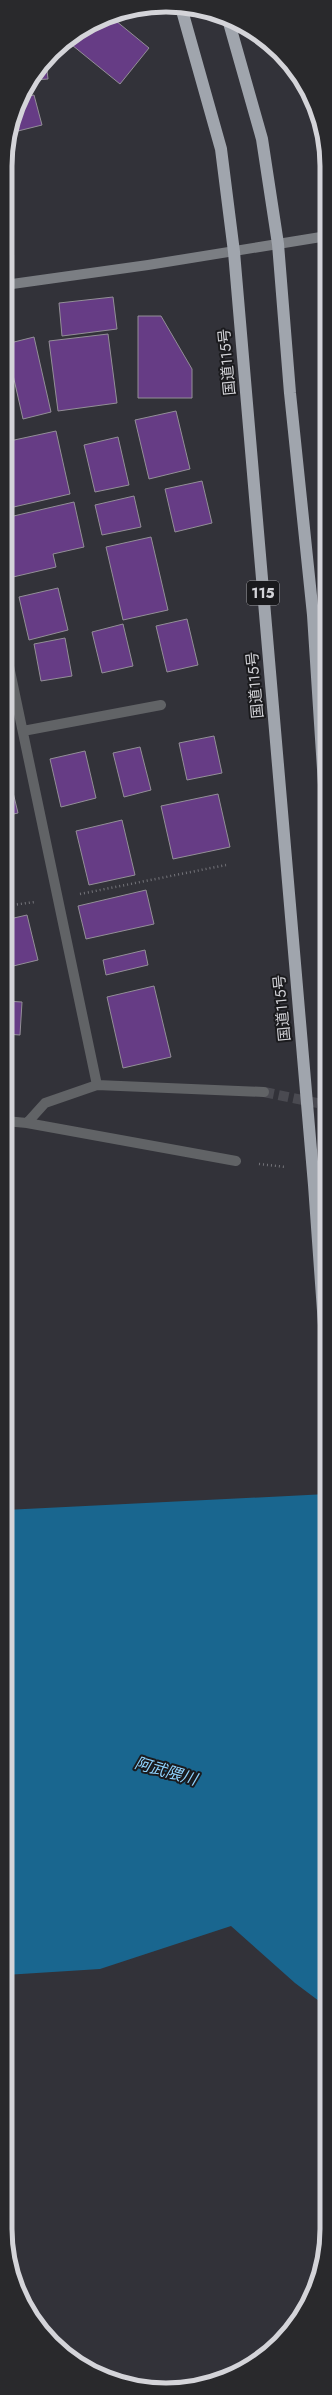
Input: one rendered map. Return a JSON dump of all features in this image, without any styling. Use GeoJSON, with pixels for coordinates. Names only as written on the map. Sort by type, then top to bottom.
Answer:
{"type":"FeatureCollection","features":[{"type":"Feature","properties":{"kind":"highway","name":"国道115号"},"geometry":{"type":"LineString","coordinates":[[183,13],[221,149],[234,252],[320,1269]]}},
{"type":"Feature","properties":{"kind":"highway"},"geometry":{"type":"LineString","coordinates":[[230,26],[262,139],[278,244],[290,393],[313,615],[320,723]]}},
{"type":"Feature","properties":{"kind":"street"},"geometry":{"type":"LineString","coordinates":[[12,284],[234,252],[320,237]]}},
{"type":"Feature","properties":{"kind":"street"},"geometry":{"type":"LineString","coordinates":[[313,615],[320,613]]}},
{"type":"Feature","properties":{"kind":"street"},"geometry":{"type":"LineString","coordinates":[[12,680],[97,1085]]}},
{"type":"Feature","properties":{"kind":"street"},"geometry":{"type":"LineString","coordinates":[[23,731],[161,705]]}},
{"type":"Feature","properties":{"kind":"street"},"geometry":{"type":"LineString","coordinates":[[27,1123],[45,1103],[97,1085],[264,1092]]}},
{"type":"Feature","properties":{"kind":"street"},"geometry":{"type":"LineString","coordinates":[[12,1122],[27,1123],[236,1161]]}},
{"type":"Feature","properties":{"kind":"path"},"geometry":{"type":"LineString","coordinates":[[12,905],[58,899],[226,865]]}},
{"type":"Feature","properties":{"kind":"path"},"geometry":{"type":"LineString","coordinates":[[236,1161],[286,1167]]}},
{"type":"Feature","properties":{"kind":"water","name":"阿武隈川"},"geometry":{"type":"Polygon","coordinates":[[[320,1494],[320,2002],[295,1983],[231,1926],[100,1969],[12,1975],[12,1510],[320,1494]]]}},
{"type":"Feature","properties":{"kind":"building"},"geometry":{"type":"Polygon","coordinates":[[[115,20],[149,48],[120,84],[71,45],[98,28],[115,20]]]}},
{"type":"Feature","properties":{"kind":"building"},"geometry":{"type":"Polygon","coordinates":[[[47,68],[48,79],[38,80],[47,68]]]}},
{"type":"Feature","properties":{"kind":"building"},"geometry":{"type":"Polygon","coordinates":[[[34,95],[42,125],[18,131],[17,127],[20,116],[29,96],[34,95]]]}},
{"type":"Feature","properties":{"kind":"building"},"geometry":{"type":"Polygon","coordinates":[[[113,297],[117,329],[62,336],[59,303],[113,297]]]}},
{"type":"Feature","properties":{"kind":"building"},"geometry":{"type":"Polygon","coordinates":[[[138,316],[161,316],[192,369],[192,398],[138,398],[138,316]]]}},
{"type":"Feature","properties":{"kind":"building"},"geometry":{"type":"Polygon","coordinates":[[[108,334],[117,403],[58,411],[49,341],[108,334]]]}},
{"type":"Feature","properties":{"kind":"building"},"geometry":{"type":"Polygon","coordinates":[[[34,337],[51,412],[23,419],[12,370],[12,342],[34,337]]]}},
{"type":"Feature","properties":{"kind":"building"},"geometry":{"type":"Polygon","coordinates":[[[176,411],[190,469],[149,479],[135,420],[176,411]]]}},
{"type":"Feature","properties":{"kind":"building"},"geometry":{"type":"Polygon","coordinates":[[[56,431],[70,494],[12,507],[12,440],[56,431]]]}},
{"type":"Feature","properties":{"kind":"building"},"geometry":{"type":"Polygon","coordinates":[[[118,437],[129,485],[95,492],[84,445],[118,437]]]}},
{"type":"Feature","properties":{"kind":"building"},"geometry":{"type":"Polygon","coordinates":[[[202,481],[212,523],[175,532],[165,489],[202,481]]]}},
{"type":"Feature","properties":{"kind":"building"},"geometry":{"type":"Polygon","coordinates":[[[134,496],[141,527],[102,535],[95,505],[134,496]]]}},
{"type":"Feature","properties":{"kind":"building"},"geometry":{"type":"Polygon","coordinates":[[[74,502],[84,547],[53,554],[56,567],[13,577],[12,516],[74,502]]]}},
{"type":"Feature","properties":{"kind":"building"},"geometry":{"type":"Polygon","coordinates":[[[151,537],[168,610],[123,620],[106,547],[151,537]]]}},
{"type":"Feature","properties":{"kind":"building"},"geometry":{"type":"Polygon","coordinates":[[[58,588],[68,630],[29,640],[19,597],[58,588]]]}},
{"type":"Feature","properties":{"kind":"building"},"geometry":{"type":"Polygon","coordinates":[[[187,619],[198,665],[167,672],[156,626],[187,619]]]}},
{"type":"Feature","properties":{"kind":"building"},"geometry":{"type":"Polygon","coordinates":[[[123,624],[133,666],[102,673],[92,632],[123,624]]]}},
{"type":"Feature","properties":{"kind":"building"},"geometry":{"type":"Polygon","coordinates":[[[65,638],[72,676],[41,681],[34,644],[65,638]]]}},
{"type":"Feature","properties":{"kind":"building"},"geometry":{"type":"Polygon","coordinates":[[[214,736],[222,773],[187,780],[179,743],[214,736]]]}},
{"type":"Feature","properties":{"kind":"building"},"geometry":{"type":"Polygon","coordinates":[[[140,747],[151,790],[124,797],[113,753],[140,747]]]}},
{"type":"Feature","properties":{"kind":"building"},"geometry":{"type":"Polygon","coordinates":[[[85,751],[96,798],[61,807],[50,759],[85,751]]]}},
{"type":"Feature","properties":{"kind":"building"},"geometry":{"type":"Polygon","coordinates":[[[12,788],[18,813],[12,814],[12,788]]]}},
{"type":"Feature","properties":{"kind":"building"},"geometry":{"type":"Polygon","coordinates":[[[218,794],[230,847],[173,859],[161,806],[218,794]]]}},
{"type":"Feature","properties":{"kind":"building"},"geometry":{"type":"Polygon","coordinates":[[[122,820],[135,875],[89,885],[76,831],[122,820]]]}},
{"type":"Feature","properties":{"kind":"building"},"geometry":{"type":"Polygon","coordinates":[[[146,890],[154,924],[86,939],[78,906],[146,890]]]}},
{"type":"Feature","properties":{"kind":"building"},"geometry":{"type":"Polygon","coordinates":[[[27,915],[38,960],[12,966],[12,918],[27,915]]]}},
{"type":"Feature","properties":{"kind":"building"},"geometry":{"type":"Polygon","coordinates":[[[145,950],[148,965],[106,975],[103,960],[145,950]]]}},
{"type":"Feature","properties":{"kind":"building"},"geometry":{"type":"Polygon","coordinates":[[[154,986],[171,1057],[123,1068],[107,997],[154,986]]]}},
{"type":"Feature","properties":{"kind":"building"},"geometry":{"type":"Polygon","coordinates":[[[12,1001],[22,1002],[20,1035],[12,1034],[12,1001]]]}},
{"type":"Feature","properties":{"kind":"tunnel"},"geometry":{"type":"LineString","coordinates":[[264,1092],[320,1104]]}}]}
